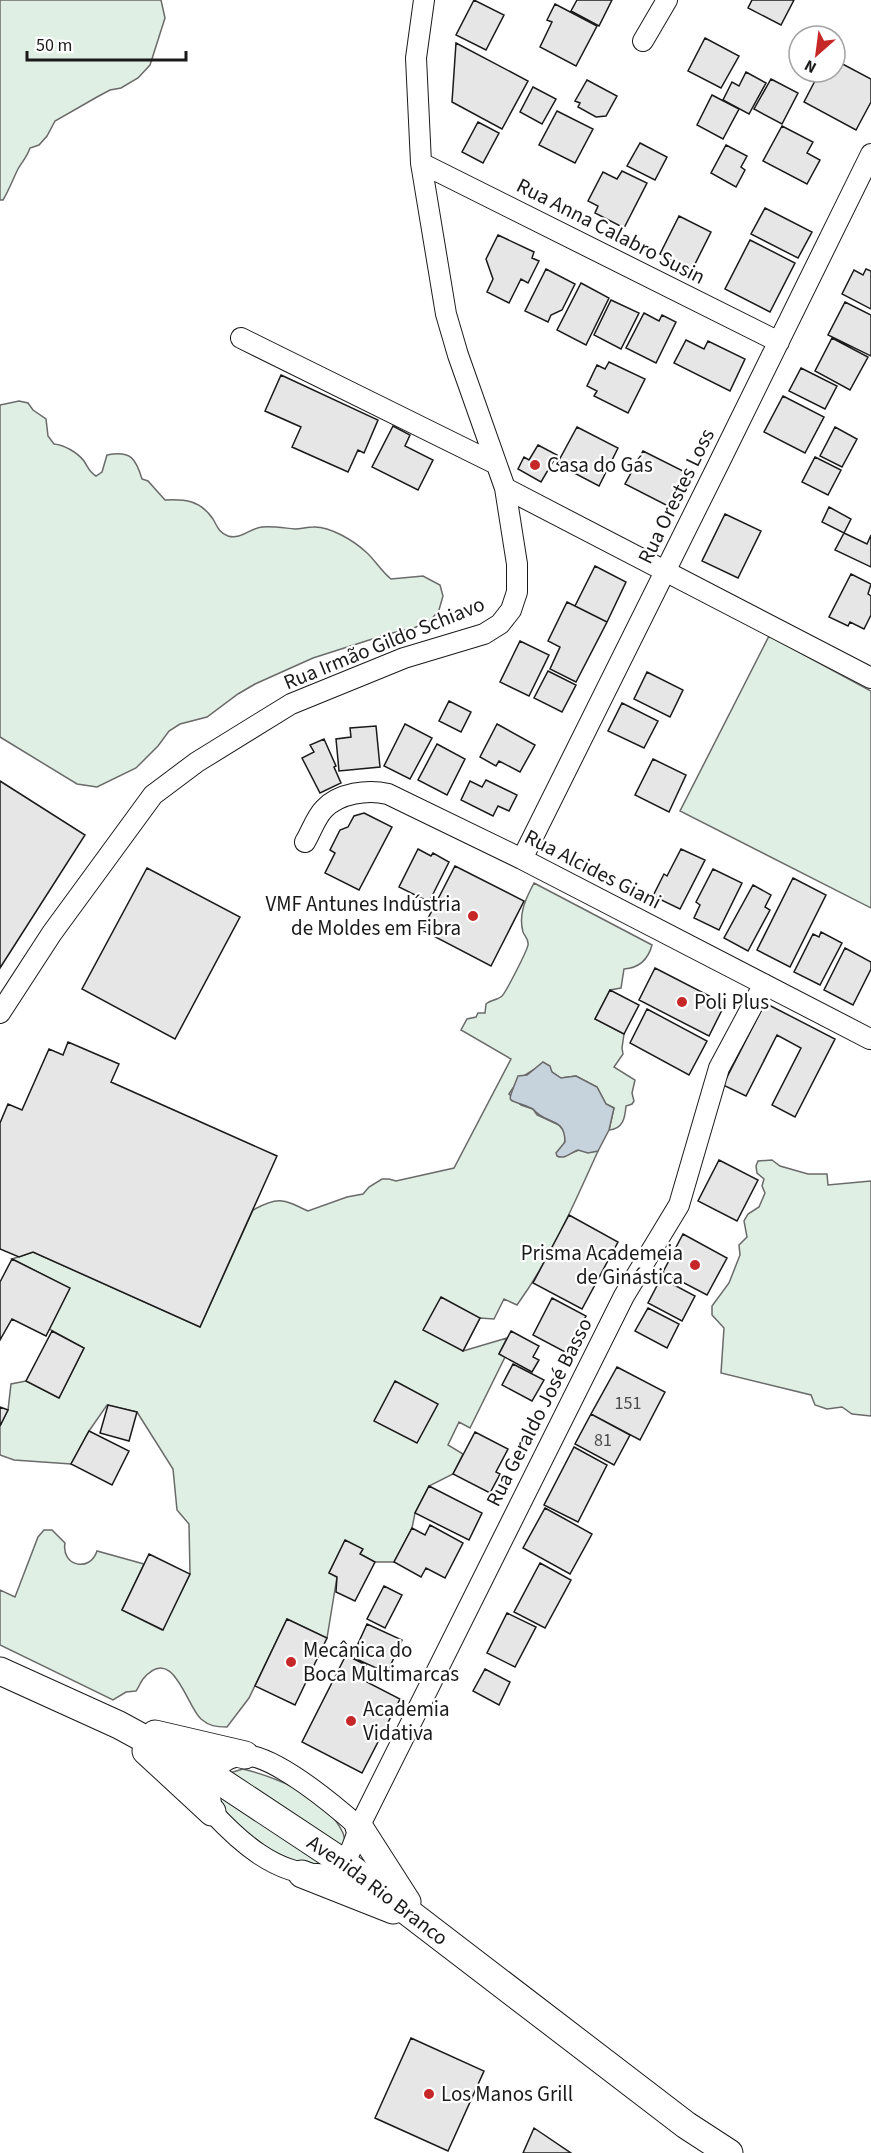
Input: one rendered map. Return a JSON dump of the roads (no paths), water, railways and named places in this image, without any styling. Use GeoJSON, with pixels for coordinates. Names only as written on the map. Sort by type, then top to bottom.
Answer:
{"type":"FeatureCollection","features":[{"type":"Feature","properties":{"kind":"main road","name":"Avenida Rio Branco"},"geometry":{"type":"LineString","coordinates":[[0,1671],[119,1725],[211,1775],[344,1863],[686,2125],[729,2153]]}},
{"type":"Feature","properties":{"kind":"main road"},"geometry":{"type":"LineString","coordinates":[[119,1725],[245,1755]]}},
{"type":"Feature","properties":{"kind":"main road"},"geometry":{"type":"LineString","coordinates":[[119,1725],[212,1812]]}},
{"type":"Feature","properties":{"kind":"main road"},"geometry":{"type":"LineString","coordinates":[[359,1827],[419,1920]]}},
{"type":"Feature","properties":{"kind":"main road"},"geometry":{"type":"LineString","coordinates":[[302,1874],[334,1889],[419,1920]]}},
{"type":"Feature","properties":{"kind":"street","name":"Rua Irmão Gildo Schiavo"},"geometry":{"type":"LineString","coordinates":[[0,1013],[52,933],[153,795],[197,762],[291,704],[404,658],[484,634],[500,624],[511,610],[518,592],[517,564],[505,488],[458,355],[446,314],[421,163],[416,58],[424,0]]}},
{"type":"Feature","properties":{"kind":"street"},"geometry":{"type":"LineString","coordinates":[[644,41],[667,0]]}},
{"type":"Feature","properties":{"kind":"street","name":"Rua Orestes Loss"},"geometry":{"type":"LineString","coordinates":[[522,859],[871,154]]}},
{"type":"Feature","properties":{"kind":"street","name":"Rua Anna Calabro Susin"},"geometry":{"type":"LineString","coordinates":[[421,163],[779,342]]}},
{"type":"Feature","properties":{"kind":"street"},"geometry":{"type":"LineString","coordinates":[[241,338],[496,464]]}},
{"type":"Feature","properties":{"kind":"street"},"geometry":{"type":"LineString","coordinates":[[505,488],[871,677]]}},
{"type":"Feature","properties":{"kind":"street","name":"Rua Alcides Giani"},"geometry":{"type":"LineString","coordinates":[[305,842],[323,809],[332,803],[352,794],[376,791],[388,794],[522,859],[870,1039]]}},
{"type":"Feature","properties":{"kind":"street","name":"Rua Geraldo José Basso"},"geometry":{"type":"LineString","coordinates":[[344,1863],[353,1848],[359,1827],[624,1296],[680,1205],[719,1068],[764,984]]}},
{"type":"Feature","properties":{"kind":"street"},"geometry":{"type":"LineString","coordinates":[[344,1863],[329,1874],[302,1874],[257,1853],[235,1836],[212,1812],[211,1775],[228,1759],[245,1755],[268,1762],[300,1780],[359,1827]]}},
{"type":"Feature","properties":{"kind":"place","name":"Casa do Gás"},"geometry":{"type":"Point","coordinates":[535,465]}},
{"type":"Feature","properties":{"kind":"place","name":"VMF Antunes Indústria de Moldes em Fibra"},"geometry":{"type":"Point","coordinates":[473,916]}},
{"type":"Feature","properties":{"kind":"place","name":"Poli Plus"},"geometry":{"type":"Point","coordinates":[682,1002]}},
{"type":"Feature","properties":{"kind":"place","name":"Prisma Academeia de Ginástica"},"geometry":{"type":"Point","coordinates":[695,1265]}},
{"type":"Feature","properties":{"kind":"place","name":"Mecânica do Boca Multimarcas"},"geometry":{"type":"Point","coordinates":[291,1662]}},
{"type":"Feature","properties":{"kind":"place","name":"Academia Vidativa"},"geometry":{"type":"Point","coordinates":[351,1721]}},
{"type":"Feature","properties":{"kind":"place","name":"Los Manos Grill"},"geometry":{"type":"Point","coordinates":[429,2094]}}]}
